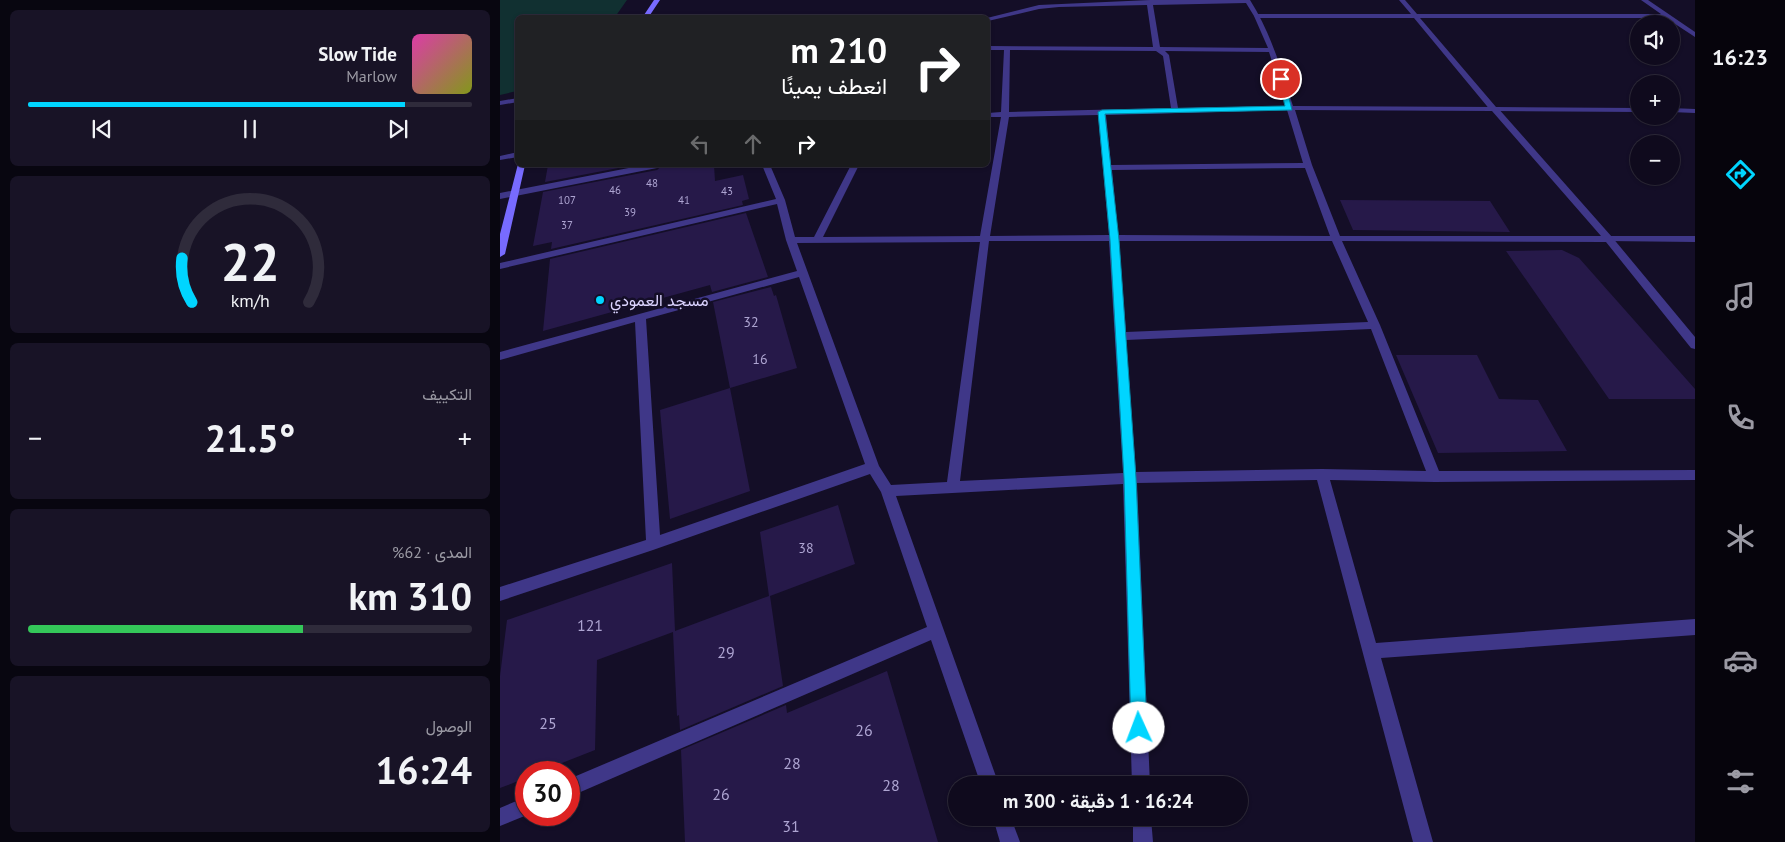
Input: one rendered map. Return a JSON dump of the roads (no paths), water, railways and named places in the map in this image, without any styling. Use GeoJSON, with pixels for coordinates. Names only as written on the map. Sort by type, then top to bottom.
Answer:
{"type":"FeatureCollection","features":[{"type":"Feature","properties":{"kind":"main road"},"geometry":{"type":"LineString","coordinates":[[647,15],[657,0]]}},
{"type":"Feature","properties":{"kind":"main road"},"geometry":{"type":"LineString","coordinates":[[500,254],[521,167]]}},
{"type":"Feature","properties":{"kind":"street"},"geometry":{"type":"LineString","coordinates":[[990,19],[1039,7],[1247,0],[1258,16],[1272,50],[1308,165],[1336,239],[1375,325],[1435,478]]}},
{"type":"Feature","properties":{"kind":"street"},"geometry":{"type":"LineString","coordinates":[[1402,0],[1494,109],[1609,239],[1695,345]]}},
{"type":"Feature","properties":{"kind":"street"},"geometry":{"type":"LineString","coordinates":[[1644,0],[1664,15]]}},
{"type":"Feature","properties":{"kind":"street"},"geometry":{"type":"LineString","coordinates":[[1150,2],[1158,49],[1166,55],[1175,110]]}},
{"type":"Feature","properties":{"kind":"street"},"geometry":{"type":"LineString","coordinates":[[1258,16],[1630,16]]}},
{"type":"Feature","properties":{"kind":"street"},"geometry":{"type":"LineString","coordinates":[[1680,26],[1695,36]]}},
{"type":"Feature","properties":{"kind":"street"},"geometry":{"type":"LineString","coordinates":[[990,48],[1272,50]]}},
{"type":"Feature","properties":{"kind":"street"},"geometry":{"type":"LineString","coordinates":[[953,486],[986,237],[1006,115],[1007,48]]}},
{"type":"Feature","properties":{"kind":"street"},"geometry":{"type":"LineString","coordinates":[[500,103],[515,100]]}},
{"type":"Feature","properties":{"kind":"street"},"geometry":{"type":"LineString","coordinates":[[990,115],[1289,108],[1630,110]]}},
{"type":"Feature","properties":{"kind":"street"},"geometry":{"type":"LineString","coordinates":[[1680,110],[1695,111]]}},
{"type":"Feature","properties":{"kind":"street"},"geometry":{"type":"LineString","coordinates":[[1102,112],[1114,240],[1130,478],[1141,776]]}},
{"type":"Feature","properties":{"kind":"street"},"geometry":{"type":"LineString","coordinates":[[500,158],[515,155]]}},
{"type":"Feature","properties":{"kind":"street"},"geometry":{"type":"LineString","coordinates":[[1107,168],[1308,165]]}},
{"type":"Feature","properties":{"kind":"street"},"geometry":{"type":"LineString","coordinates":[[500,196],[647,167]]}},
{"type":"Feature","properties":{"kind":"street"},"geometry":{"type":"LineString","coordinates":[[767,167],[781,200],[791,240],[873,467],[887,491],[987,776]]}},
{"type":"Feature","properties":{"kind":"street"},"geometry":{"type":"LineString","coordinates":[[817,240],[854,167]]}},
{"type":"Feature","properties":{"kind":"street"},"geometry":{"type":"LineString","coordinates":[[500,266],[781,200]]}},
{"type":"Feature","properties":{"kind":"street"},"geometry":{"type":"LineString","coordinates":[[791,240],[986,237],[1114,240],[1695,239]]}},
{"type":"Feature","properties":{"kind":"street"},"geometry":{"type":"LineString","coordinates":[[500,356],[804,272]]}},
{"type":"Feature","properties":{"kind":"street"},"geometry":{"type":"LineString","coordinates":[[640,318],[653,544]]}},
{"type":"Feature","properties":{"kind":"street"},"geometry":{"type":"LineString","coordinates":[[1121,336],[1375,325]]}},
{"type":"Feature","properties":{"kind":"street"},"geometry":{"type":"LineString","coordinates":[[500,594],[653,544],[873,467]]}},
{"type":"Feature","properties":{"kind":"street"},"geometry":{"type":"LineString","coordinates":[[887,491],[1130,478],[1322,474],[1435,478],[1695,475]]}},
{"type":"Feature","properties":{"kind":"street"},"geometry":{"type":"LineString","coordinates":[[1322,474],[1423,842]]}},
{"type":"Feature","properties":{"kind":"street"},"geometry":{"type":"LineString","coordinates":[[1371,651],[1695,627]]}},
{"type":"Feature","properties":{"kind":"street"},"geometry":{"type":"LineString","coordinates":[[580,783],[935,631]]}},
{"type":"Feature","properties":{"kind":"street"},"geometry":{"type":"LineString","coordinates":[[500,817],[515,811]]}},
{"type":"Feature","properties":{"kind":"street"},"geometry":{"type":"LineString","coordinates":[[1005,826],[1010,842]]}},
{"type":"Feature","properties":{"kind":"street"},"geometry":{"type":"LineString","coordinates":[[1142,826],[1143,842]]}},
{"type":"Feature","properties":{"kind":"place","name":"مسجد العمودي"},"geometry":{"type":"Point","coordinates":[600,300]}}]}
